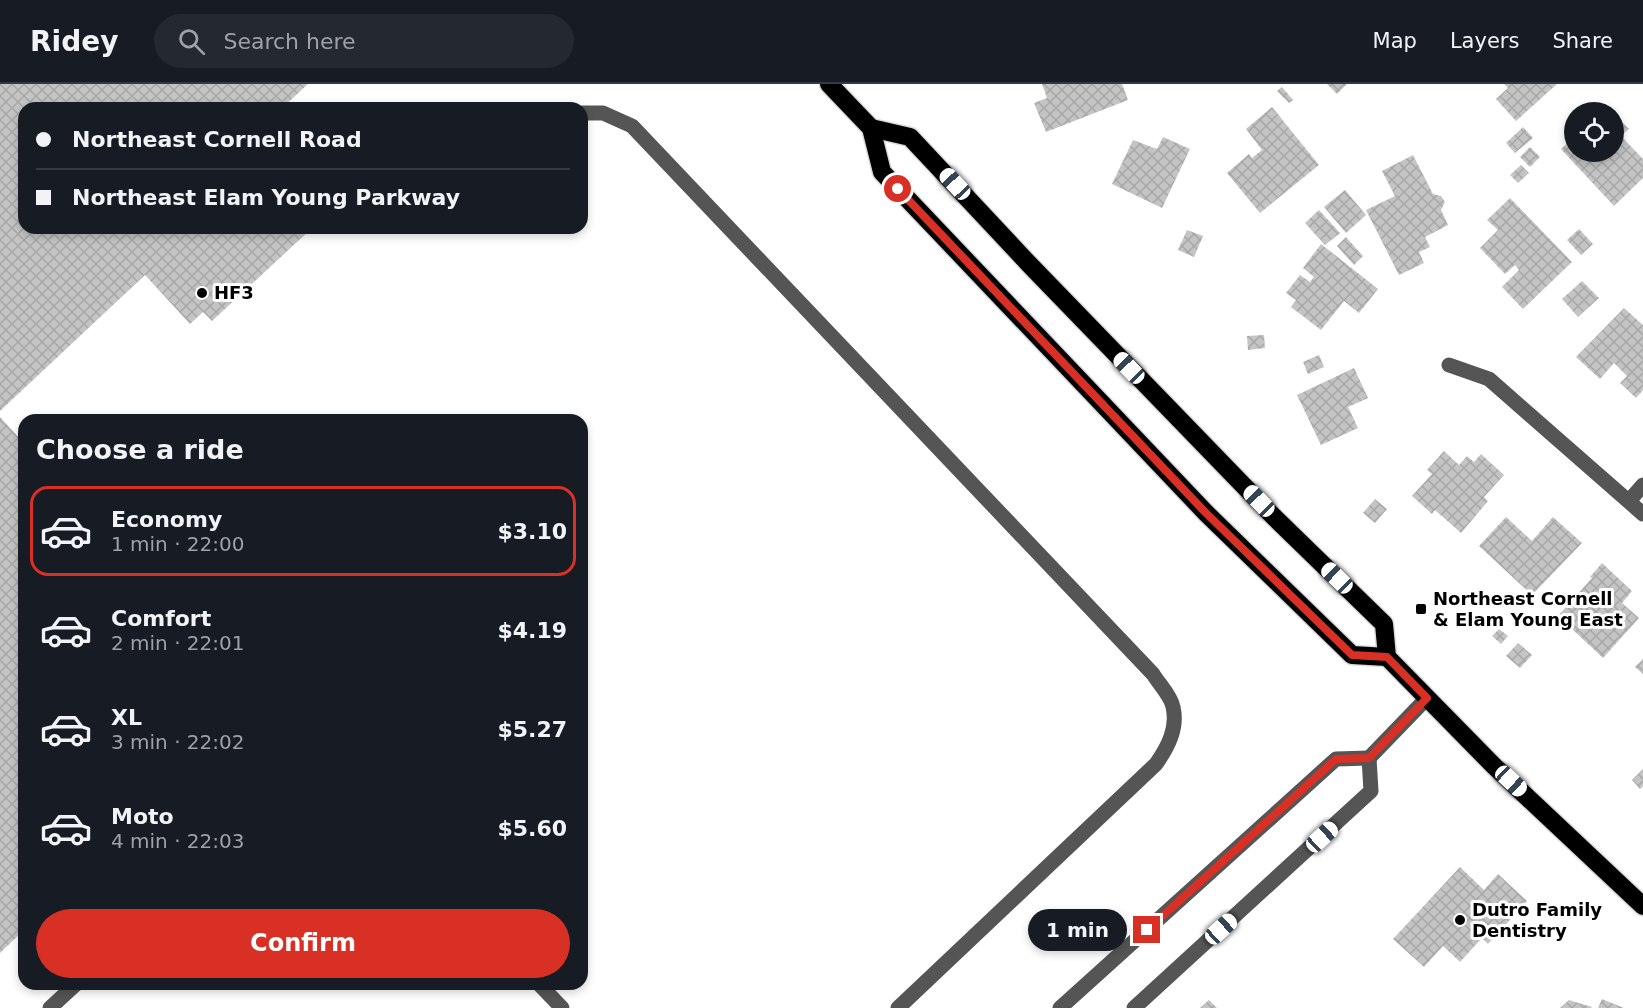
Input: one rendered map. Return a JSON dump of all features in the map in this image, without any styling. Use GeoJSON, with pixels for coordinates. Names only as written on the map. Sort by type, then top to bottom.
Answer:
{"type":"FeatureCollection","features":[{"type":"Feature","properties":{"kind":"highway"},"geometry":{"type":"LineString","coordinates":[[830,84],[872,128],[882,172],[1206,513],[1352,655],[1387,657]]}},
{"type":"Feature","properties":{"kind":"highway"},"geometry":{"type":"LineString","coordinates":[[872,128],[910,137],[1029,264],[1244,486],[1384,624],[1387,657],[1494,766],[1643,906]]}},
{"type":"Feature","properties":{"kind":"street"},"geometry":{"type":"LineString","coordinates":[[588,112],[603,113],[632,126],[1153,674],[1173,705],[1174,726],[1168,748],[1156,764],[898,1008]]}},
{"type":"Feature","properties":{"kind":"street"},"geometry":{"type":"LineString","coordinates":[[1449,365],[1489,379],[1643,514]]}},
{"type":"Feature","properties":{"kind":"street"},"geometry":{"type":"LineString","coordinates":[[1629,501],[1643,485]]}},
{"type":"Feature","properties":{"kind":"street"},"geometry":{"type":"LineString","coordinates":[[1060,1008],[1336,759],[1369,758],[1427,698]]}},
{"type":"Feature","properties":{"kind":"street"},"geometry":{"type":"LineString","coordinates":[[1134,1008],[1371,791],[1369,758]]}},
{"type":"Feature","properties":{"kind":"street"},"geometry":{"type":"LineString","coordinates":[[50,1008],[70,990]]}},
{"type":"Feature","properties":{"kind":"street"},"geometry":{"type":"LineString","coordinates":[[545,990],[562,1008]]}},
{"type":"Feature","properties":{"kind":"building"},"geometry":{"type":"Polygon","coordinates":[[[0,84],[308,84],[288,102],[18,102],[18,234],[306,234],[212,321],[203,312],[190,324],[145,275],[0,411],[0,84]]]}},
{"type":"Feature","properties":{"kind":"building"},"geometry":{"type":"Polygon","coordinates":[[[1042,84],[1122,84],[1128,100],[1046,132],[1034,103],[1047,98],[1042,84]]]}},
{"type":"Feature","properties":{"kind":"building"},"geometry":{"type":"Polygon","coordinates":[[[1327,84],[1347,84],[1337,94],[1327,84]]]}},
{"type":"Feature","properties":{"kind":"building"},"geometry":{"type":"Polygon","coordinates":[[[1504,84],[1557,84],[1516,121],[1496,99],[1508,88],[1504,84]]]}},
{"type":"Feature","properties":{"kind":"building"},"geometry":{"type":"Polygon","coordinates":[[[1282,87],[1293,100],[1289,103],[1277,91],[1282,87]]]}},
{"type":"Feature","properties":{"kind":"building"},"geometry":{"type":"Polygon","coordinates":[[[1272,107],[1319,165],[1260,213],[1227,173],[1249,154],[1252,158],[1262,150],[1246,129],[1272,107]]]}},
{"type":"Feature","properties":{"kind":"building"},"geometry":{"type":"Polygon","coordinates":[[[1624,124],[1629,129],[1624,133],[1624,124]]]}},
{"type":"Feature","properties":{"kind":"building"},"geometry":{"type":"Polygon","coordinates":[[[1523,127],[1533,138],[1515,153],[1506,143],[1523,127]]]}},
{"type":"Feature","properties":{"kind":"building"},"geometry":{"type":"Polygon","coordinates":[[[1163,137],[1190,149],[1162,208],[1112,184],[1133,140],[1157,149],[1163,137]]]}},
{"type":"Feature","properties":{"kind":"building"},"geometry":{"type":"Polygon","coordinates":[[[1624,139],[1643,159],[1643,178],[1614,206],[1573,162],[1624,162],[1624,139]]]}},
{"type":"Feature","properties":{"kind":"building"},"geometry":{"type":"Polygon","coordinates":[[[1530,147],[1540,157],[1530,167],[1520,157],[1530,147]]]}},
{"type":"Feature","properties":{"kind":"building"},"geometry":{"type":"Polygon","coordinates":[[[1413,155],[1433,194],[1441,196],[1445,202],[1441,210],[1448,225],[1425,237],[1430,247],[1419,252],[1424,263],[1399,275],[1366,210],[1395,196],[1382,171],[1413,155]]]}},
{"type":"Feature","properties":{"kind":"building"},"geometry":{"type":"Polygon","coordinates":[[[1521,165],[1529,173],[1518,183],[1510,175],[1521,165]]]}},
{"type":"Feature","properties":{"kind":"building"},"geometry":{"type":"Polygon","coordinates":[[[1345,190],[1366,215],[1346,233],[1324,207],[1345,190]]]}},
{"type":"Feature","properties":{"kind":"building"},"geometry":{"type":"Polygon","coordinates":[[[1510,198],[1572,262],[1523,309],[1502,287],[1519,270],[1515,265],[1505,274],[1480,248],[1498,230],[1487,220],[1510,198]]]}},
{"type":"Feature","properties":{"kind":"building"},"geometry":{"type":"Polygon","coordinates":[[[1319,210],[1340,233],[1325,245],[1305,223],[1319,210]]]}},
{"type":"Feature","properties":{"kind":"building"},"geometry":{"type":"Polygon","coordinates":[[[1579,229],[1593,244],[1581,255],[1567,240],[1579,229]]]}},
{"type":"Feature","properties":{"kind":"building"},"geometry":{"type":"Polygon","coordinates":[[[1187,230],[1203,236],[1194,257],[1178,250],[1187,230]]]}},
{"type":"Feature","properties":{"kind":"building"},"geometry":{"type":"Polygon","coordinates":[[[1346,237],[1363,256],[1354,265],[1337,246],[1346,237]]]}},
{"type":"Feature","properties":{"kind":"building"},"geometry":{"type":"Polygon","coordinates":[[[1321,244],[1378,289],[1359,313],[1344,301],[1321,330],[1291,307],[1296,300],[1286,293],[1300,275],[1310,282],[1314,277],[1303,268],[1321,244]]]}},
{"type":"Feature","properties":{"kind":"building"},"geometry":{"type":"Polygon","coordinates":[[[1582,281],[1599,298],[1578,317],[1562,299],[1582,281]]]}},
{"type":"Feature","properties":{"kind":"building"},"geometry":{"type":"Polygon","coordinates":[[[1624,308],[1643,325],[1643,390],[1636,398],[1620,383],[1627,376],[1614,363],[1600,379],[1576,357],[1624,308]]]}},
{"type":"Feature","properties":{"kind":"building"},"geometry":{"type":"Polygon","coordinates":[[[1264,335],[1265,348],[1248,350],[1247,336],[1264,335]]]}},
{"type":"Feature","properties":{"kind":"building"},"geometry":{"type":"Polygon","coordinates":[[[1319,355],[1324,367],[1308,374],[1303,362],[1319,355]]]}},
{"type":"Feature","properties":{"kind":"building"},"geometry":{"type":"Polygon","coordinates":[[[1354,368],[1368,398],[1348,407],[1358,428],[1321,445],[1297,395],[1354,368]]]}},
{"type":"Feature","properties":{"kind":"building"},"geometry":{"type":"Polygon","coordinates":[[[0,417],[18,436],[18,936],[0,953],[0,417]]]}},
{"type":"Feature","properties":{"kind":"building"},"geometry":{"type":"Polygon","coordinates":[[[1444,451],[1459,465],[1467,456],[1474,462],[1481,454],[1504,475],[1484,497],[1488,501],[1461,533],[1435,510],[1432,514],[1412,496],[1432,474],[1427,470],[1444,451]]]}},
{"type":"Feature","properties":{"kind":"building"},"geometry":{"type":"Polygon","coordinates":[[[1375,499],[1387,509],[1375,523],[1363,513],[1375,499]]]}},
{"type":"Feature","properties":{"kind":"building"},"geometry":{"type":"Polygon","coordinates":[[[1506,517],[1532,541],[1553,517],[1582,543],[1532,595],[1479,546],[1506,517]]]}},
{"type":"Feature","properties":{"kind":"building"},"geometry":{"type":"Polygon","coordinates":[[[1602,563],[1632,591],[1622,603],[1639,618],[1603,658],[1558,616],[1592,578],[1590,577],[1602,563]]]}},
{"type":"Feature","properties":{"kind":"building"},"geometry":{"type":"Polygon","coordinates":[[[1499,629],[1508,636],[1501,644],[1492,636],[1499,629]]]}},
{"type":"Feature","properties":{"kind":"building"},"geometry":{"type":"Polygon","coordinates":[[[1518,643],[1532,655],[1520,668],[1506,656],[1518,643]]]}},
{"type":"Feature","properties":{"kind":"building"},"geometry":{"type":"Polygon","coordinates":[[[1643,659],[1643,674],[1635,667],[1643,659]]]}},
{"type":"Feature","properties":{"kind":"building"},"geometry":{"type":"Polygon","coordinates":[[[1643,769],[1643,786],[1640,789],[1632,780],[1643,769]]]}},
{"type":"Feature","properties":{"kind":"building","name":"Dutro Family Dentistry"},"geometry":{"type":"Polygon","coordinates":[[[1460,867],[1484,890],[1498,874],[1527,901],[1488,944],[1482,938],[1460,962],[1443,946],[1424,967],[1393,939],[1460,867]]]}},
{"type":"Feature","properties":{"kind":"building"},"geometry":{"type":"Polygon","coordinates":[[[1602,999],[1624,1008],[1598,1008],[1602,999]]]}},
{"type":"Feature","properties":{"kind":"building"},"geometry":{"type":"Polygon","coordinates":[[[1209,1000],[1217,1008],[1200,1008],[1209,1000]]]}},
{"type":"Feature","properties":{"kind":"building"},"geometry":{"type":"Polygon","coordinates":[[[1569,1000],[1592,1007],[1560,1008],[1569,1000]]]}},
{"type":"Feature","properties":{"kind":"place","name":"HF3"},"geometry":{"type":"Point","coordinates":[202,293]}},
{"type":"Feature","properties":{"kind":"place","name":"Northeast Cornell & Elam Young East"},"geometry":{"type":"Point","coordinates":[1421,609]}},
{"type":"Feature","properties":{"kind":"place","name":"Dutro Family Dentistry"},"geometry":{"type":"Point","coordinates":[1460,920]}},
{"type":"Feature","properties":{"kind":"route"},"geometry":{"type":"LineString","coordinates":[[898,189],[1206,513],[1352,655],[1387,657],[1427,698],[1369,758],[1336,759],[1147,930]]}}]}
